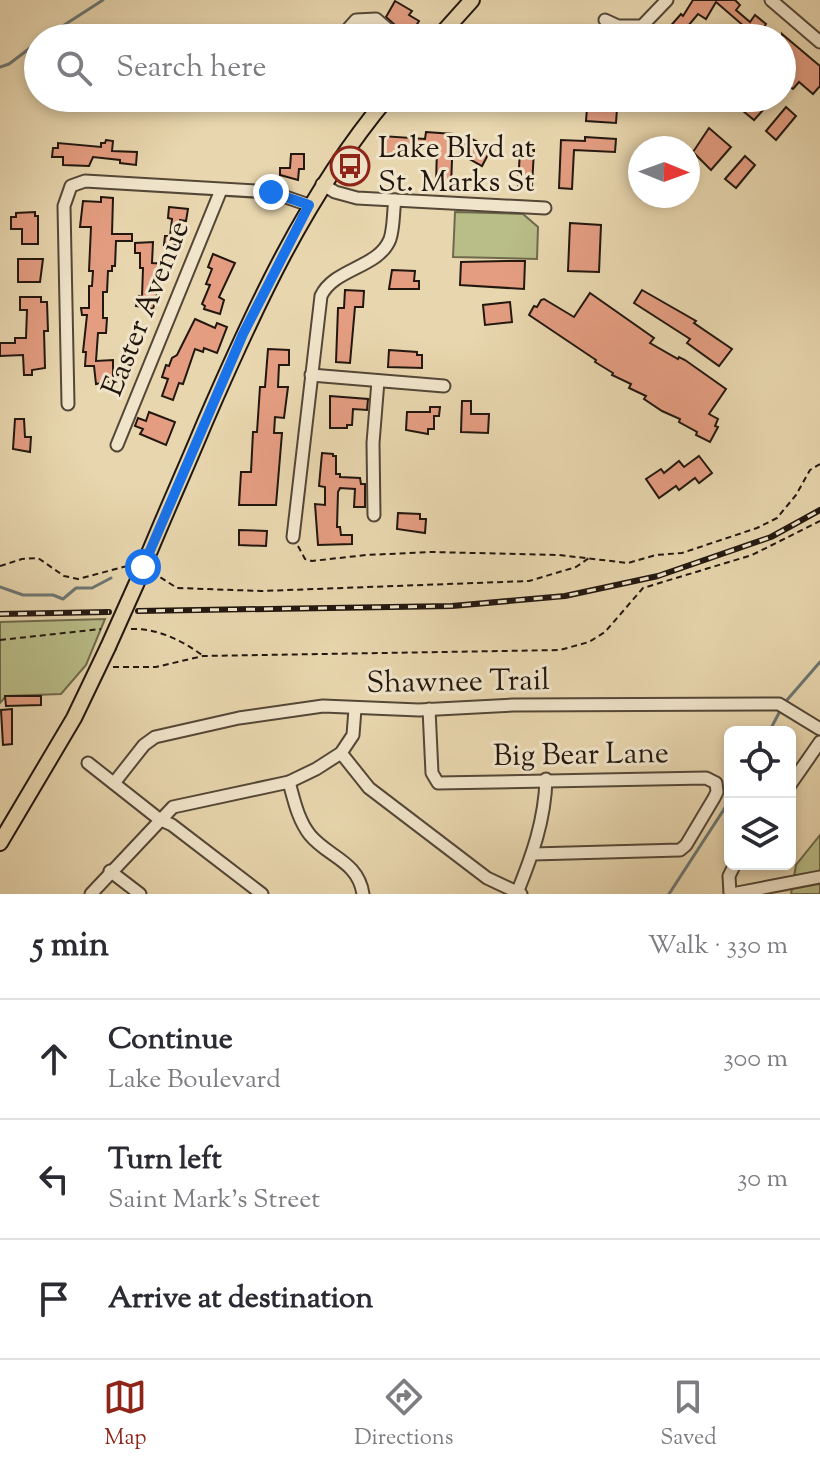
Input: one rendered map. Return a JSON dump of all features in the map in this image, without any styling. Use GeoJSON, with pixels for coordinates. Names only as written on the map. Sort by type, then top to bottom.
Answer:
{"type":"FeatureCollection","features":[{"type":"Feature","properties":{"kind":"main road"},"geometry":{"type":"LineString","coordinates":[[451,24],[472,0]]}},
{"type":"Feature","properties":{"kind":"main road"},"geometry":{"type":"LineString","coordinates":[[0,843],[74,718],[108,647],[243,334],[309,205],[376,112]]}},
{"type":"Feature","properties":{"kind":"street"},"geometry":{"type":"LineString","coordinates":[[647,24],[667,0]]}},
{"type":"Feature","properties":{"kind":"street"},"geometry":{"type":"LineString","coordinates":[[771,0],[820,42]]}},
{"type":"Feature","properties":{"kind":"street"},"geometry":{"type":"LineString","coordinates":[[352,24],[356,20],[376,19],[382,24]]}},
{"type":"Feature","properties":{"kind":"street"},"geometry":{"type":"LineString","coordinates":[[605,20],[616,24]]}},
{"type":"Feature","properties":{"kind":"street"},"geometry":{"type":"LineString","coordinates":[[68,404],[64,206],[71,186],[85,181],[271,192],[309,205]]}},
{"type":"Feature","properties":{"kind":"street"},"geometry":{"type":"LineString","coordinates":[[322,184],[335,192],[357,198],[545,208]]}},
{"type":"Feature","properties":{"kind":"street","name":"Easter Avenue"},"geometry":{"type":"LineString","coordinates":[[117,445],[221,190]]}},
{"type":"Feature","properties":{"kind":"street"},"geometry":{"type":"LineString","coordinates":[[293,537],[321,296],[331,281],[386,245],[391,235],[395,200]]}},
{"type":"Feature","properties":{"kind":"street"},"geometry":{"type":"LineString","coordinates":[[311,375],[444,386]]}},
{"type":"Feature","properties":{"kind":"street"},"geometry":{"type":"LineString","coordinates":[[374,515],[373,443],[378,381]]}},
{"type":"Feature","properties":{"kind":"street","name":"Shawnee Trail"},"geometry":{"type":"LineString","coordinates":[[114,783],[149,740],[155,737],[293,709],[323,706],[429,709],[513,705],[779,704],[820,729]]}},
{"type":"Feature","properties":{"kind":"street"},"geometry":{"type":"LineString","coordinates":[[91,894],[159,819],[175,806],[289,782],[341,753],[353,735],[355,709]]}},
{"type":"Feature","properties":{"kind":"street","name":"Big Bear Lane"},"geometry":{"type":"LineString","coordinates":[[429,709],[432,773],[438,783],[546,779],[706,778],[715,781],[717,792],[714,798],[686,845],[676,851],[533,854]]}},
{"type":"Feature","properties":{"kind":"street"},"geometry":{"type":"LineString","coordinates":[[796,777],[819,747]]}},
{"type":"Feature","properties":{"kind":"street"},"geometry":{"type":"LineString","coordinates":[[341,753],[369,788],[487,878],[519,894],[533,854],[546,779]]}},
{"type":"Feature","properties":{"kind":"street"},"geometry":{"type":"LineString","coordinates":[[88,763],[262,894]]}},
{"type":"Feature","properties":{"kind":"street"},"geometry":{"type":"LineString","coordinates":[[289,782],[307,832],[351,867],[363,894]]}},
{"type":"Feature","properties":{"kind":"street"},"geometry":{"type":"LineString","coordinates":[[732,870],[729,876],[731,894],[820,877]]}},
{"type":"Feature","properties":{"kind":"street"},"geometry":{"type":"LineString","coordinates":[[110,871],[140,894]]}},
{"type":"Feature","properties":{"kind":"path"},"geometry":{"type":"LineString","coordinates":[[293,537],[302,555],[312,561],[432,552],[559,555],[628,563],[656,555],[682,553],[757,528],[783,513],[810,470],[820,464]]}},
{"type":"Feature","properties":{"kind":"path"},"geometry":{"type":"LineString","coordinates":[[100,664],[141,669],[203,656],[560,650],[589,642],[605,632],[643,588],[752,555],[820,521]]}},
{"type":"Feature","properties":{"kind":"path"},"geometry":{"type":"LineString","coordinates":[[0,566],[38,558],[64,576],[78,579],[98,576],[129,565],[140,573],[177,588],[261,591],[529,581],[576,567],[589,558]]}},
{"type":"Feature","properties":{"kind":"path"},"geometry":{"type":"LineString","coordinates":[[0,640],[101,629]]}},
{"type":"Feature","properties":{"kind":"path"},"geometry":{"type":"LineString","coordinates":[[131,629],[145,629],[173,638],[203,656]]}},
{"type":"Feature","properties":{"kind":"green space"},"geometry":{"type":"Polygon","coordinates":[[[455,212],[523,214],[538,227],[537,259],[453,257],[455,212]]]}},
{"type":"Feature","properties":{"kind":"green space"},"geometry":{"type":"Polygon","coordinates":[[[105,619],[86,665],[61,694],[6,696],[0,703],[0,622],[105,619]]]}},
{"type":"Feature","properties":{"kind":"green space"},"geometry":{"type":"Polygon","coordinates":[[[820,835],[820,894],[791,894],[796,865],[820,835]]]}},
{"type":"Feature","properties":{"kind":"building"},"geometry":{"type":"Polygon","coordinates":[[[693,0],[735,0],[740,5],[736,10],[750,22],[755,15],[766,24],[742,24],[716,2],[706,19],[698,14],[690,24],[672,24],[681,14],[683,16],[693,0]]]}},
{"type":"Feature","properties":{"kind":"building"},"geometry":{"type":"Polygon","coordinates":[[[395,1],[412,11],[409,15],[419,21],[417,24],[394,24],[386,17],[395,1]]]}},
{"type":"Feature","properties":{"kind":"building"},"geometry":{"type":"Polygon","coordinates":[[[796,46],[820,66],[820,86],[813,94],[799,82],[796,86],[796,46]]]}},
{"type":"Feature","properties":{"kind":"building"},"geometry":{"type":"Polygon","coordinates":[[[587,112],[617,112],[616,123],[586,121],[587,112]]]}},
{"type":"Feature","properties":{"kind":"building"},"geometry":{"type":"Polygon","coordinates":[[[744,112],[761,112],[754,120],[744,112]]]}},
{"type":"Feature","properties":{"kind":"building"},"geometry":{"type":"Polygon","coordinates":[[[782,112],[792,112],[796,116],[776,140],[766,131],[782,112]]]}},
{"type":"Feature","properties":{"kind":"building"},"geometry":{"type":"Polygon","coordinates":[[[709,128],[731,147],[711,170],[700,159],[700,142],[709,128]]]}},
{"type":"Feature","properties":{"kind":"building"},"geometry":{"type":"Polygon","coordinates":[[[426,132],[453,134],[451,186],[436,186],[437,147],[419,147],[419,156],[381,153],[382,136],[425,139],[426,132]]]}},
{"type":"Feature","properties":{"kind":"building"},"geometry":{"type":"Polygon","coordinates":[[[468,137],[491,149],[482,166],[459,153],[468,137]]]}},
{"type":"Feature","properties":{"kind":"building"},"geometry":{"type":"Polygon","coordinates":[[[585,137],[616,139],[615,152],[574,150],[572,189],[559,188],[561,140],[585,141],[585,137]]]}},
{"type":"Feature","properties":{"kind":"building"},"geometry":{"type":"Polygon","coordinates":[[[106,140],[113,141],[112,151],[137,152],[136,165],[93,157],[89,166],[63,165],[63,157],[52,157],[53,148],[58,148],[58,143],[101,147],[106,140]]]}},
{"type":"Feature","properties":{"kind":"building"},"geometry":{"type":"Polygon","coordinates":[[[520,150],[534,150],[532,186],[518,186],[520,150]]]}},
{"type":"Feature","properties":{"kind":"building"},"geometry":{"type":"Polygon","coordinates":[[[291,154],[304,154],[304,169],[299,169],[298,180],[280,175],[280,168],[290,168],[291,154]]]}},
{"type":"Feature","properties":{"kind":"building"},"geometry":{"type":"Polygon","coordinates":[[[745,156],[755,165],[736,188],[725,179],[745,156]]]}},
{"type":"Feature","properties":{"kind":"building"},"geometry":{"type":"Polygon","coordinates":[[[101,197],[113,198],[112,234],[132,234],[132,241],[116,241],[115,266],[108,271],[107,292],[103,292],[106,333],[98,333],[96,361],[113,360],[113,381],[96,384],[94,366],[85,366],[86,352],[83,352],[87,315],[82,315],[81,308],[89,308],[89,286],[92,286],[93,271],[89,271],[91,227],[80,227],[83,201],[101,202],[101,197]]]}},
{"type":"Feature","properties":{"kind":"building"},"geometry":{"type":"Polygon","coordinates":[[[169,207],[188,209],[186,221],[180,220],[180,245],[164,245],[165,236],[170,236],[172,219],[168,218],[169,207]]]}},
{"type":"Feature","properties":{"kind":"building"},"geometry":{"type":"Polygon","coordinates":[[[35,212],[38,216],[38,244],[22,244],[22,229],[11,229],[11,217],[16,217],[16,213],[35,212]]]}},
{"type":"Feature","properties":{"kind":"building"},"geometry":{"type":"Polygon","coordinates":[[[570,223],[601,225],[599,272],[568,271],[570,223]]]}},
{"type":"Feature","properties":{"kind":"building"},"geometry":{"type":"Polygon","coordinates":[[[153,242],[152,263],[167,264],[167,271],[159,271],[160,294],[157,294],[153,309],[136,306],[139,296],[142,297],[143,268],[140,268],[140,253],[135,253],[135,243],[153,242]]]}},
{"type":"Feature","properties":{"kind":"building"},"geometry":{"type":"Polygon","coordinates":[[[213,254],[235,263],[219,297],[224,300],[220,314],[204,309],[202,304],[210,285],[206,284],[212,269],[208,267],[213,254]]]}},
{"type":"Feature","properties":{"kind":"building"},"geometry":{"type":"Polygon","coordinates":[[[18,259],[43,259],[40,282],[18,282],[18,259]]]}},
{"type":"Feature","properties":{"kind":"building"},"geometry":{"type":"Polygon","coordinates":[[[525,261],[524,289],[460,285],[461,262],[525,261]]]}},
{"type":"Feature","properties":{"kind":"building"},"geometry":{"type":"Polygon","coordinates":[[[392,270],[415,271],[414,281],[419,281],[419,289],[389,289],[392,270]]]}},
{"type":"Feature","properties":{"kind":"building"},"geometry":{"type":"Polygon","coordinates":[[[345,290],[364,291],[363,307],[355,307],[350,363],[336,362],[338,308],[344,308],[345,290]]]}},
{"type":"Feature","properties":{"kind":"building"},"geometry":{"type":"Polygon","coordinates":[[[642,290],[696,321],[694,323],[732,349],[719,366],[687,343],[690,339],[634,303],[642,290]]]}},
{"type":"Feature","properties":{"kind":"building"},"geometry":{"type":"Polygon","coordinates":[[[590,293],[654,338],[650,343],[685,360],[726,389],[709,414],[718,419],[715,426],[718,427],[710,442],[679,422],[680,419],[644,399],[646,396],[629,388],[631,384],[612,375],[596,360],[529,315],[534,306],[537,307],[544,299],[574,317],[590,293]]]}},
{"type":"Feature","properties":{"kind":"building"},"geometry":{"type":"Polygon","coordinates":[[[20,297],[41,297],[41,302],[47,302],[45,368],[32,370],[32,375],[24,375],[23,355],[0,356],[0,343],[15,343],[15,338],[26,338],[27,310],[20,310],[20,297]]]}},
{"type":"Feature","properties":{"kind":"building"},"geometry":{"type":"Polygon","coordinates":[[[510,302],[512,322],[485,325],[483,305],[510,302]]]}},
{"type":"Feature","properties":{"kind":"building"},"geometry":{"type":"Polygon","coordinates":[[[195,319],[215,328],[217,323],[227,327],[217,353],[204,348],[203,352],[195,349],[183,384],[179,383],[173,400],[162,396],[168,379],[162,377],[166,365],[169,366],[177,355],[195,319]]]}},
{"type":"Feature","properties":{"kind":"building"},"geometry":{"type":"Polygon","coordinates":[[[268,349],[289,350],[289,365],[279,365],[278,387],[288,387],[284,418],[275,417],[274,433],[282,433],[276,505],[239,505],[241,472],[251,472],[253,432],[257,432],[260,387],[265,387],[268,349]]]}},
{"type":"Feature","properties":{"kind":"building"},"geometry":{"type":"Polygon","coordinates":[[[389,350],[417,352],[417,355],[422,355],[422,368],[388,367],[389,350]]]}},
{"type":"Feature","properties":{"kind":"building"},"geometry":{"type":"Polygon","coordinates":[[[330,396],[368,399],[367,410],[353,409],[352,425],[347,425],[347,428],[330,428],[330,396]]]}},
{"type":"Feature","properties":{"kind":"building"},"geometry":{"type":"Polygon","coordinates":[[[462,401],[471,401],[471,414],[489,414],[488,433],[461,432],[462,401]]]}},
{"type":"Feature","properties":{"kind":"building"},"geometry":{"type":"Polygon","coordinates":[[[430,407],[440,407],[439,416],[434,416],[434,429],[428,429],[428,434],[406,430],[407,412],[430,412],[430,407]]]}},
{"type":"Feature","properties":{"kind":"building"},"geometry":{"type":"Polygon","coordinates":[[[149,412],[175,422],[166,445],[140,434],[143,429],[135,426],[138,418],[146,421],[149,412]]]}},
{"type":"Feature","properties":{"kind":"building"},"geometry":{"type":"Polygon","coordinates":[[[15,419],[24,419],[25,437],[31,437],[30,452],[13,449],[15,419]]]}},
{"type":"Feature","properties":{"kind":"building"},"geometry":{"type":"Polygon","coordinates":[[[322,453],[336,456],[336,474],[340,477],[360,478],[361,484],[365,484],[365,507],[354,507],[355,489],[340,488],[338,492],[337,527],[340,527],[341,535],[352,535],[352,544],[318,545],[315,504],[325,505],[325,487],[319,486],[322,453]]]}},
{"type":"Feature","properties":{"kind":"building"},"geometry":{"type":"Polygon","coordinates":[[[699,456],[712,473],[699,483],[695,478],[679,490],[676,486],[659,498],[646,479],[661,469],[664,473],[679,461],[684,467],[699,456]]]}},
{"type":"Feature","properties":{"kind":"building"},"geometry":{"type":"Polygon","coordinates":[[[398,513],[420,514],[420,519],[426,519],[425,533],[397,529],[398,513]]]}},
{"type":"Feature","properties":{"kind":"building"},"geometry":{"type":"Polygon","coordinates":[[[239,530],[267,531],[266,546],[239,545],[239,530]]]}},
{"type":"Feature","properties":{"kind":"building"},"geometry":{"type":"Polygon","coordinates":[[[5,696],[41,696],[41,705],[6,706],[5,696]]]}},
{"type":"Feature","properties":{"kind":"building"},"geometry":{"type":"Polygon","coordinates":[[[12,709],[12,744],[3,745],[1,710],[12,709]]]}},
{"type":"Feature","properties":{"kind":"waterway"},"geometry":{"type":"LineString","coordinates":[[66,24],[103,0]]}},
{"type":"Feature","properties":{"kind":"waterway"},"geometry":{"type":"LineString","coordinates":[[0,67],[24,53]]}},
{"type":"Feature","properties":{"kind":"waterway"},"geometry":{"type":"LineString","coordinates":[[0,587],[23,595],[53,595],[63,599],[76,588],[92,588],[111,578]]}},
{"type":"Feature","properties":{"kind":"waterway"},"geometry":{"type":"LineString","coordinates":[[787,700],[820,662]]}},
{"type":"Feature","properties":{"kind":"waterway"},"geometry":{"type":"LineString","coordinates":[[772,726],[780,711]]}},
{"type":"Feature","properties":{"kind":"waterway"},"geometry":{"type":"LineString","coordinates":[[669,894],[724,809]]}},
{"type":"Feature","properties":{"kind":"railway"},"geometry":{"type":"LineString","coordinates":[[138,611],[452,606],[565,596],[658,576],[771,537],[820,510]]}},
{"type":"Feature","properties":{"kind":"railway"},"geometry":{"type":"LineString","coordinates":[[0,614],[109,612]]}},
{"type":"Feature","properties":{"kind":"place","name":"Lake Blvd at St. Marks St"},"geometry":{"type":"Point","coordinates":[350,166]}},
{"type":"Feature","properties":{"kind":"route"},"geometry":{"type":"LineString","coordinates":[[143,567],[243,334],[309,205],[271,192]]}}]}
